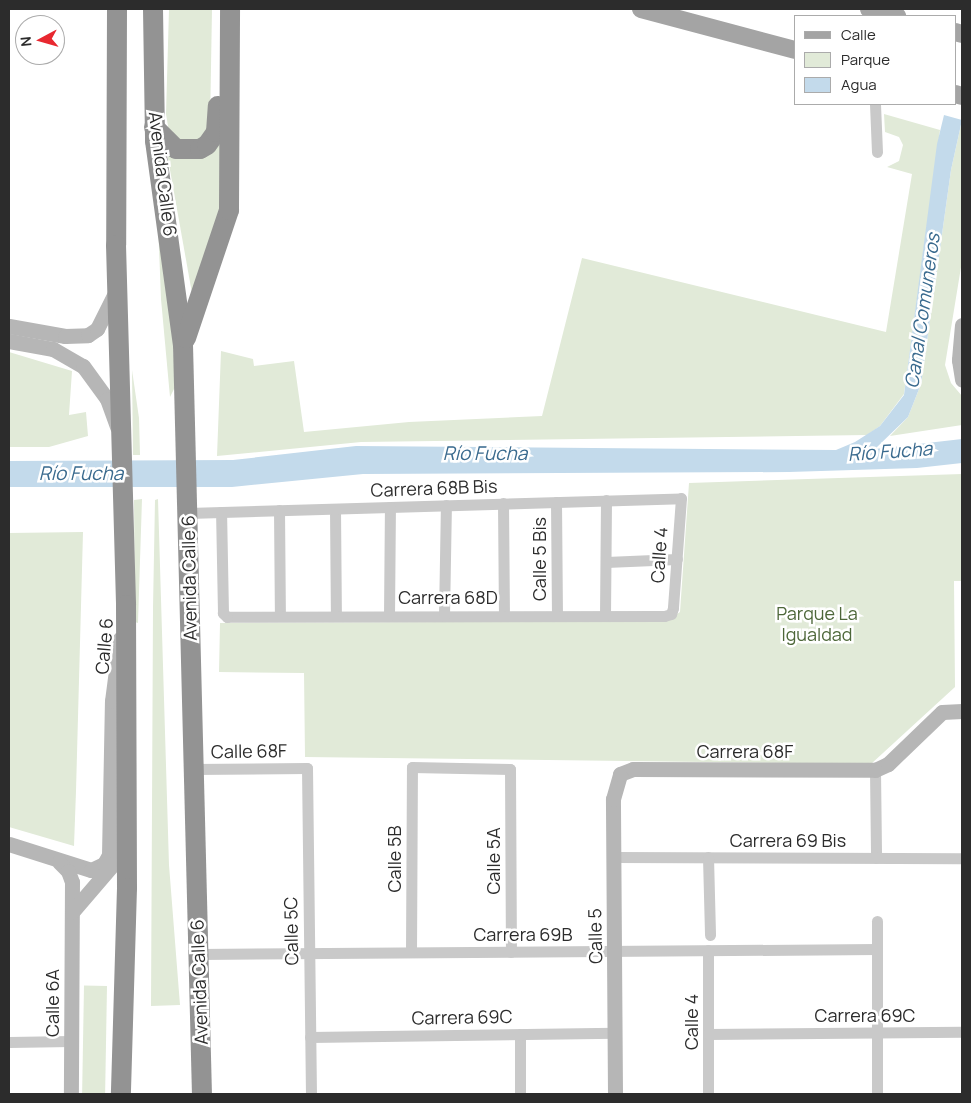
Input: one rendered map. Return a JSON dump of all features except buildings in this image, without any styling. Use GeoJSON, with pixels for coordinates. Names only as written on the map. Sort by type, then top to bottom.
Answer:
{"type":"FeatureCollection","features":[{"type":"Feature","properties":{"kind":"highway"},"geometry":{"type":"LineString","coordinates":[[117,9],[118,287],[124,452],[126,605],[127,888],[121,1094]]}},
{"type":"Feature","properties":{"kind":"highway","name":"Avenida Calle 6"},"geometry":{"type":"LineString","coordinates":[[153,9],[154,127],[183,345],[187,455],[192,769],[202,1094]]}},
{"type":"Feature","properties":{"kind":"highway"},"geometry":{"type":"LineString","coordinates":[[154,127],[168,143],[184,151],[200,149],[213,139],[218,123],[219,9]]}},
{"type":"Feature","properties":{"kind":"highway"},"geometry":{"type":"LineString","coordinates":[[183,345],[229,210],[230,9]]}},
{"type":"Feature","properties":{"kind":"highway"},"geometry":{"type":"LineString","coordinates":[[118,853],[127,888]]}},
{"type":"Feature","properties":{"kind":"main road"},"geometry":{"type":"LineString","coordinates":[[641,9],[794,50]]}},
{"type":"Feature","properties":{"kind":"main road"},"geometry":{"type":"LineString","coordinates":[[869,9],[893,15]]}},
{"type":"Feature","properties":{"kind":"street"},"geometry":{"type":"LineString","coordinates":[[875,105],[877,152]]}},
{"type":"Feature","properties":{"kind":"street"},"geometry":{"type":"LineString","coordinates":[[9,326],[65,336],[88,336],[97,329],[118,287]]}},
{"type":"Feature","properties":{"kind":"street"},"geometry":{"type":"LineString","coordinates":[[962,325],[959,368],[962,380]]}},
{"type":"Feature","properties":{"kind":"street"},"geometry":{"type":"LineString","coordinates":[[9,341],[53,349],[83,366],[108,399],[124,452]]}},
{"type":"Feature","properties":{"kind":"street","name":"Carrera 68B Bis"},"geometry":{"type":"LineString","coordinates":[[188,505],[221,512],[681,498]]}},
{"type":"Feature","properties":{"kind":"street","name":"Calle 4"},"geometry":{"type":"LineString","coordinates":[[671,614],[681,498]]}},
{"type":"Feature","properties":{"kind":"street"},"geometry":{"type":"LineString","coordinates":[[605,616],[606,500]]}},
{"type":"Feature","properties":{"kind":"street","name":"Calle 5 Bis"},"geometry":{"type":"LineString","coordinates":[[556,502],[557,616]]}},
{"type":"Feature","properties":{"kind":"street"},"geometry":{"type":"LineString","coordinates":[[503,503],[504,616]]}},
{"type":"Feature","properties":{"kind":"street"},"geometry":{"type":"LineString","coordinates":[[444,616],[446,505]]}},
{"type":"Feature","properties":{"kind":"street"},"geometry":{"type":"LineString","coordinates":[[389,616],[390,507]]}},
{"type":"Feature","properties":{"kind":"street"},"geometry":{"type":"LineString","coordinates":[[335,509],[336,616]]}},
{"type":"Feature","properties":{"kind":"street"},"geometry":{"type":"LineString","coordinates":[[279,510],[280,616]]}},
{"type":"Feature","properties":{"kind":"street","name":"Carrera 68D"},"geometry":{"type":"LineString","coordinates":[[221,512],[224,616],[605,616],[671,614]]}},
{"type":"Feature","properties":{"kind":"street"},"geometry":{"type":"LineString","coordinates":[[606,562],[677,559]]}},
{"type":"Feature","properties":{"kind":"street","name":"Calle 6"},"geometry":{"type":"LineString","coordinates":[[118,853],[119,703],[126,605]]}},
{"type":"Feature","properties":{"kind":"street","name":"Calle 6"},"geometry":{"type":"LineString","coordinates":[[58,861],[87,870],[99,868],[111,849],[113,686],[126,605]]}},
{"type":"Feature","properties":{"kind":"street"},"geometry":{"type":"LineString","coordinates":[[876,858],[875,770],[888,764],[942,712],[962,711]]}},
{"type":"Feature","properties":{"kind":"street","name":"Calle 5A"},"geometry":{"type":"LineString","coordinates":[[412,767],[510,769],[511,952]]}},
{"type":"Feature","properties":{"kind":"street","name":"Calle 5B"},"geometry":{"type":"LineString","coordinates":[[411,952],[412,767]]}},
{"type":"Feature","properties":{"kind":"street","name":"Calle 68F"},"geometry":{"type":"LineString","coordinates":[[192,769],[307,768]]}},
{"type":"Feature","properties":{"kind":"street","name":"Calle 5C"},"geometry":{"type":"LineString","coordinates":[[307,768],[311,1094]]}},
{"type":"Feature","properties":{"kind":"street","name":"Carrera 68F"},"geometry":{"type":"LineString","coordinates":[[618,778],[624,770],[633,769],[875,770]]}},
{"type":"Feature","properties":{"kind":"street","name":"Calle 5"},"geometry":{"type":"LineString","coordinates":[[616,1094],[613,799],[618,778]]}},
{"type":"Feature","properties":{"kind":"street"},"geometry":{"type":"LineString","coordinates":[[9,844],[58,861]]}},
{"type":"Feature","properties":{"kind":"street"},"geometry":{"type":"LineString","coordinates":[[72,912],[112,865],[118,853]]}},
{"type":"Feature","properties":{"kind":"street","name":"Carrera 69 Bis"},"geometry":{"type":"LineString","coordinates":[[614,857],[962,858]]}},
{"type":"Feature","properties":{"kind":"street"},"geometry":{"type":"LineString","coordinates":[[708,857],[710,935]]}},
{"type":"Feature","properties":{"kind":"street","name":"Calle 6A"},"geometry":{"type":"LineString","coordinates":[[58,861],[71,876],[71,1094]]}},
{"type":"Feature","properties":{"kind":"street"},"geometry":{"type":"LineString","coordinates":[[877,921],[877,1094]]}},
{"type":"Feature","properties":{"kind":"street","name":"Carrera 69B"},"geometry":{"type":"LineString","coordinates":[[199,954],[877,949]]}},
{"type":"Feature","properties":{"kind":"street","name":"Calle 4"},"geometry":{"type":"LineString","coordinates":[[708,950],[708,1094]]}},
{"type":"Feature","properties":{"kind":"street","name":"Carrera 69C"},"geometry":{"type":"LineString","coordinates":[[708,1034],[962,1032]]}},
{"type":"Feature","properties":{"kind":"street","name":"Carrera 69C"},"geometry":{"type":"LineString","coordinates":[[310,1037],[615,1033]]}},
{"type":"Feature","properties":{"kind":"street"},"geometry":{"type":"LineString","coordinates":[[520,1034],[520,1094]]}},
{"type":"Feature","properties":{"kind":"street"},"geometry":{"type":"LineString","coordinates":[[9,1042],[71,1041]]}},
{"type":"Feature","properties":{"kind":"green space"},"geometry":{"type":"Polygon","coordinates":[[[169,9],[212,9],[210,125],[201,142],[182,144],[169,132],[166,114],[169,9]]]}},
{"type":"Feature","properties":{"kind":"green space"},"geometry":{"type":"Polygon","coordinates":[[[884,114],[940,130],[904,394],[880,426],[867,435],[361,442],[217,456],[221,351],[253,359],[254,366],[294,361],[304,432],[409,422],[542,416],[582,258],[886,332],[912,174],[887,167],[899,161],[903,145],[899,137],[885,132],[884,114]]]}},
{"type":"Feature","properties":{"kind":"green space"},"geometry":{"type":"Polygon","coordinates":[[[962,120],[962,261],[945,365],[951,383],[962,396],[962,425],[890,436],[908,417],[921,384],[951,170],[962,120]]]}},
{"type":"Feature","properties":{"kind":"green space"},"geometry":{"type":"Polygon","coordinates":[[[224,135],[221,213],[193,299],[167,153],[224,135]]]}},
{"type":"Feature","properties":{"kind":"green space"},"geometry":{"type":"Polygon","coordinates":[[[158,222],[170,263],[175,387],[170,397],[161,299],[158,222]]]}},
{"type":"Feature","properties":{"kind":"green space"},"geometry":{"type":"Polygon","coordinates":[[[9,352],[72,371],[69,415],[86,412],[88,436],[49,447],[9,447],[9,352]]]}},
{"type":"Feature","properties":{"kind":"green space"},"geometry":{"type":"Polygon","coordinates":[[[132,370],[139,418],[140,455],[133,455],[132,370]]]}},
{"type":"Feature","properties":{"kind":"green space","name":"Parque La Igualdad"},"geometry":{"type":"Polygon","coordinates":[[[962,474],[962,581],[954,581],[955,687],[871,764],[305,757],[304,673],[219,672],[220,623],[667,621],[680,612],[689,483],[962,474]]]}},
{"type":"Feature","properties":{"kind":"green space"},"geometry":{"type":"Polygon","coordinates":[[[142,499],[138,623],[135,622],[134,500],[142,499]]]}},
{"type":"Feature","properties":{"kind":"green space"},"geometry":{"type":"Polygon","coordinates":[[[158,499],[169,865],[180,1005],[151,1006],[153,608],[155,500],[158,499]]]}},
{"type":"Feature","properties":{"kind":"green space"},"geometry":{"type":"Polygon","coordinates":[[[83,532],[74,846],[9,827],[9,533],[83,532]]]}},
{"type":"Feature","properties":{"kind":"green space"},"geometry":{"type":"Polygon","coordinates":[[[84,986],[107,986],[105,1094],[82,1094],[84,986]]]}},
{"type":"Feature","properties":{"kind":"water"},"geometry":{"type":"Polygon","coordinates":[[[944,115],[962,120],[951,170],[921,384],[908,417],[875,449],[962,439],[962,463],[917,468],[789,472],[363,474],[232,487],[9,487],[9,461],[233,460],[356,446],[836,450],[855,442],[880,426],[904,395],[937,144],[944,115]]]}},
{"type":"Feature","properties":{"kind":"water label","name":"Canal Comuneros"},"geometry":{"type":"Point","coordinates":[923,311]}},
{"type":"Feature","properties":{"kind":"water label","name":"Río Fucha"},"geometry":{"type":"Point","coordinates":[890,452]}},
{"type":"Feature","properties":{"kind":"water label","name":"Río Fucha"},"geometry":{"type":"Point","coordinates":[485,454]}},
{"type":"Feature","properties":{"kind":"water label","name":"Río Fucha"},"geometry":{"type":"Point","coordinates":[81,474]}}]}
